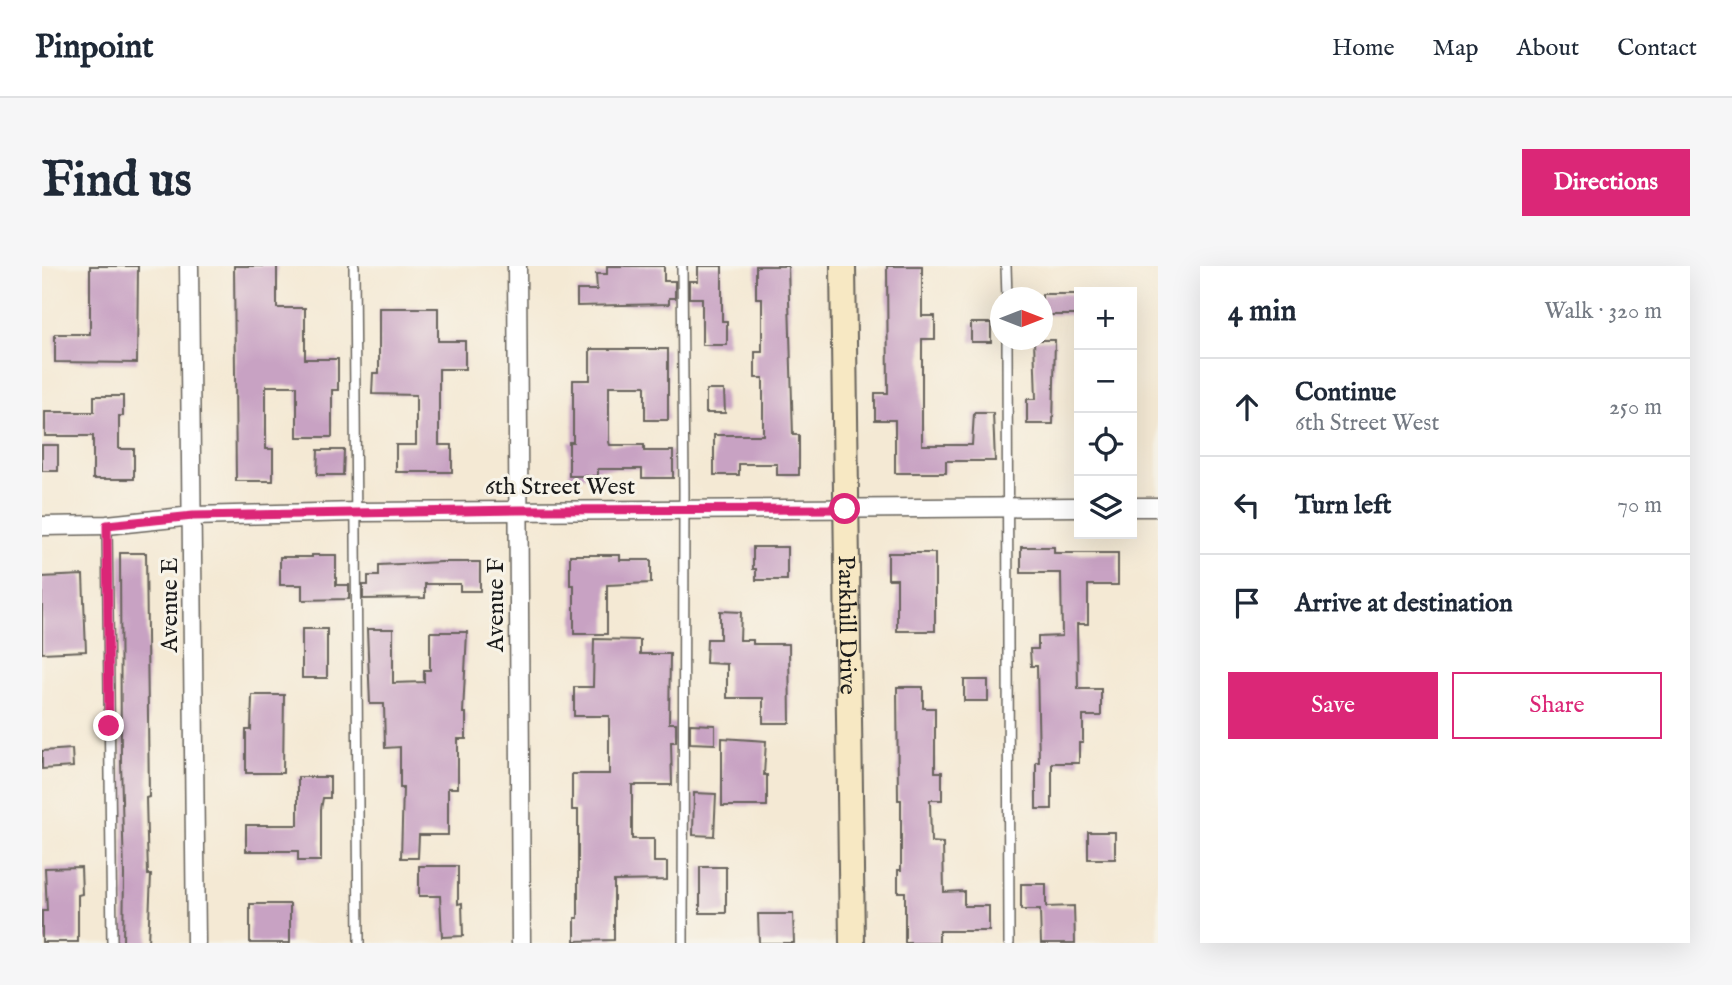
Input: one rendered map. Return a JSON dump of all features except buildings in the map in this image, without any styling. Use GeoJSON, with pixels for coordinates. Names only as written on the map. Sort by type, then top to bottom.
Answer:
{"type":"FeatureCollection","features":[{"type":"Feature","properties":{"kind":"street","name":"Avenue E"},"geometry":{"type":"LineString","coordinates":[[189,266],[195,943]]}},
{"type":"Feature","properties":{"kind":"street","name":"Avenue F"},"geometry":{"type":"LineString","coordinates":[[517,266],[521,943]]}},
{"type":"Feature","properties":{"kind":"street","name":"Parkhill Drive"},"geometry":{"type":"LineString","coordinates":[[843,266],[852,943]]}},
{"type":"Feature","properties":{"kind":"street","name":"6th Street West"},"geometry":{"type":"LineString","coordinates":[[42,526],[107,525],[193,516],[357,512],[1074,507]]}},
{"type":"Feature","properties":{"kind":"street"},"geometry":{"type":"LineString","coordinates":[[1137,507],[1158,507]]}},
{"type":"Feature","properties":{"kind":"lane"},"geometry":{"type":"LineString","coordinates":[[354,266],[359,943]]}},
{"type":"Feature","properties":{"kind":"lane"},"geometry":{"type":"LineString","coordinates":[[682,266],[683,943]]}},
{"type":"Feature","properties":{"kind":"lane"},"geometry":{"type":"LineString","coordinates":[[1006,266],[1007,287]]}},
{"type":"Feature","properties":{"kind":"lane"},"geometry":{"type":"LineString","coordinates":[[1007,350],[1009,943]]}},
{"type":"Feature","properties":{"kind":"lane"},"geometry":{"type":"LineString","coordinates":[[107,525],[112,943]]}},
{"type":"Feature","properties":{"kind":"route"},"geometry":{"type":"LineString","coordinates":[[109,726],[107,525],[193,516],[357,512],[845,509]]}}]}
